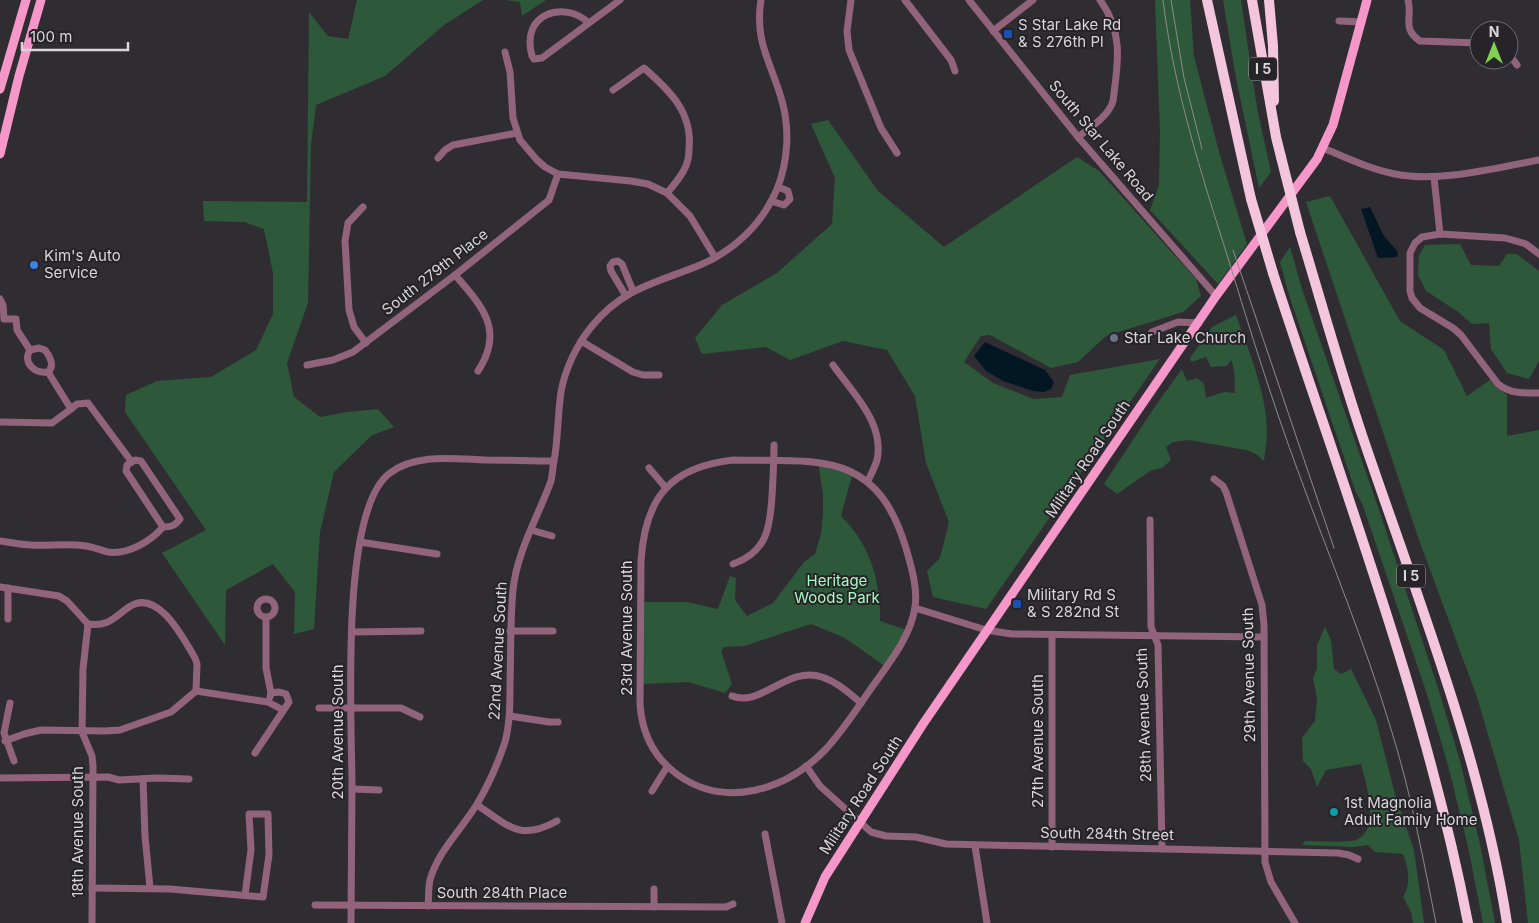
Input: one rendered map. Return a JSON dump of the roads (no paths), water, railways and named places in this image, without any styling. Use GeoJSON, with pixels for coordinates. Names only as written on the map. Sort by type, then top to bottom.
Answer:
{"type":"FeatureCollection","features":[{"type":"Feature","properties":{"kind":"highway"},"geometry":{"type":"LineString","coordinates":[[1206,0],[1216,44]]}},
{"type":"Feature","properties":{"kind":"highway","name":"I 5"},"geometry":{"type":"LineString","coordinates":[[1211,0],[1216,44],[1251,199],[1273,273],[1396,646],[1438,787],[1455,853],[1468,923]]}},
{"type":"Feature","properties":{"kind":"highway","name":"I 5"},"geometry":{"type":"LineString","coordinates":[[1252,0],[1276,137],[1300,232],[1362,435],[1432,637],[1464,741],[1490,836],[1507,923]]}},
{"type":"Feature","properties":{"kind":"highway"},"geometry":{"type":"LineString","coordinates":[[1269,0],[1273,46],[1276,137]]}},
{"type":"Feature","properties":{"kind":"main road"},"geometry":{"type":"LineString","coordinates":[[0,89],[4,62],[26,0]]}},
{"type":"Feature","properties":{"kind":"main road"},"geometry":{"type":"LineString","coordinates":[[0,154],[19,76],[41,0]]}},
{"type":"Feature","properties":{"kind":"main road","name":"Military Road South"},"geometry":{"type":"LineString","coordinates":[[805,923],[825,877],[986,630],[1216,296],[1324,148],[1334,126],[1367,0]]}},
{"type":"Feature","properties":{"kind":"street"},"geometry":{"type":"LineString","coordinates":[[589,24],[585,18],[573,11],[560,9],[546,12],[537,19],[531,29],[532,56],[534,59],[542,58],[589,24],[620,0]]}},
{"type":"Feature","properties":{"kind":"street","name":"22nd Avenue South"},"geometry":{"type":"LineString","coordinates":[[428,906],[434,868],[477,805],[498,762],[505,739],[510,716],[510,631],[513,586],[519,561],[552,478],[562,390],[568,369],[581,341],[606,310],[630,293],[669,275],[701,265],[724,252],[749,231],[764,213],[778,187],[785,159],[786,126],[782,102],[761,42],[759,24],[761,0]]}},
{"type":"Feature","properties":{"kind":"street"},"geometry":{"type":"LineString","coordinates":[[851,0],[847,31],[849,50],[881,128],[897,153]]}},
{"type":"Feature","properties":{"kind":"street"},"geometry":{"type":"LineString","coordinates":[[905,0],[952,60],[955,72]]}},
{"type":"Feature","properties":{"kind":"street","name":"South Star Lake Road"},"geometry":{"type":"LineString","coordinates":[[969,0],[1078,138],[1216,296]]}},
{"type":"Feature","properties":{"kind":"street"},"geometry":{"type":"LineString","coordinates":[[993,31],[1033,0]]}},
{"type":"Feature","properties":{"kind":"street"},"geometry":{"type":"LineString","coordinates":[[1078,138],[1106,115],[1113,101],[1117,38],[1114,23],[1100,0]]}},
{"type":"Feature","properties":{"kind":"street"},"geometry":{"type":"LineString","coordinates":[[1408,0],[1408,28],[1414,37],[1420,40],[1469,42]]}},
{"type":"Feature","properties":{"kind":"street"},"geometry":{"type":"LineString","coordinates":[[1339,21],[1362,22]]}},
{"type":"Feature","properties":{"kind":"street"},"geometry":{"type":"LineString","coordinates":[[505,52],[510,65],[511,104],[517,133],[525,147],[537,160],[558,174],[631,181],[648,184],[667,193],[690,216],[715,257]]}},
{"type":"Feature","properties":{"kind":"street"},"geometry":{"type":"LineString","coordinates":[[613,90],[644,68],[662,84],[682,109],[690,130],[689,156],[680,178],[667,193]]}},
{"type":"Feature","properties":{"kind":"street"},"geometry":{"type":"LineString","coordinates":[[438,158],[445,150],[453,146],[517,133]]}},
{"type":"Feature","properties":{"kind":"street"},"geometry":{"type":"LineString","coordinates":[[1324,148],[1361,164],[1407,176],[1434,177],[1539,160]]}},
{"type":"Feature","properties":{"kind":"street","name":"South 279th Place"},"geometry":{"type":"LineString","coordinates":[[307,365],[338,358],[353,352],[366,343],[549,200],[558,174]]}},
{"type":"Feature","properties":{"kind":"street"},"geometry":{"type":"LineString","coordinates":[[1434,177],[1440,234]]}},
{"type":"Feature","properties":{"kind":"street"},"geometry":{"type":"LineString","coordinates":[[771,201],[784,205],[790,199],[788,191],[778,187]]}},
{"type":"Feature","properties":{"kind":"street"},"geometry":{"type":"LineString","coordinates":[[363,207],[348,223],[345,241],[349,310],[354,327],[366,343]]}},
{"type":"Feature","properties":{"kind":"street"},"geometry":{"type":"LineString","coordinates":[[1539,254],[1526,244],[1505,238],[1440,234],[1428,235],[1418,240],[1410,253],[1410,291],[1412,298],[1420,308],[1461,334],[1498,384],[1511,391],[1539,393]]}},
{"type":"Feature","properties":{"kind":"street"},"geometry":{"type":"LineString","coordinates":[[455,275],[477,301],[489,324],[489,352],[478,370]]}},
{"type":"Feature","properties":{"kind":"street"},"geometry":{"type":"LineString","coordinates":[[0,299],[3,305],[4,318],[16,319],[17,330],[30,350]]}},
{"type":"Feature","properties":{"kind":"street"},"geometry":{"type":"LineString","coordinates":[[1152,332],[1178,322],[1199,323]]}},
{"type":"Feature","properties":{"kind":"street"},"geometry":{"type":"LineString","coordinates":[[581,341],[633,372],[643,375],[659,375]]}},
{"type":"Feature","properties":{"kind":"street"},"geometry":{"type":"LineString","coordinates":[[30,350],[39,348],[47,352],[51,364],[48,372]]}},
{"type":"Feature","properties":{"kind":"street"},"geometry":{"type":"LineString","coordinates":[[30,350],[27,361],[32,368],[40,373],[48,372]]}},
{"type":"Feature","properties":{"kind":"street"},"geometry":{"type":"LineString","coordinates":[[652,791],[667,767],[708,791],[725,793],[761,789],[777,783],[806,766],[824,750],[860,703],[899,648],[907,630],[915,608],[916,596],[913,576],[904,542],[883,499],[868,481],[878,454],[875,427],[871,418],[832,365]]}},
{"type":"Feature","properties":{"kind":"street"},"geometry":{"type":"LineString","coordinates":[[48,372],[71,409]]}},
{"type":"Feature","properties":{"kind":"street"},"geometry":{"type":"LineString","coordinates":[[0,422],[52,423],[77,404],[88,403],[131,461]]}},
{"type":"Feature","properties":{"kind":"street"},"geometry":{"type":"LineString","coordinates":[[733,564],[745,560],[752,555],[767,533],[770,515],[774,444]]}},
{"type":"Feature","properties":{"kind":"street","name":"20th Avenue South"},"geometry":{"type":"LineString","coordinates":[[351,923],[351,708],[354,572],[368,505],[378,485],[391,472],[405,465],[420,461],[448,459],[554,461]]}},
{"type":"Feature","properties":{"kind":"street","name":"23rd Avenue South"},"geometry":{"type":"LineString","coordinates":[[667,767],[652,747],[642,724],[640,697],[642,543],[647,520],[656,501],[676,478],[702,465],[733,460],[831,464],[853,472],[868,481]]}},
{"type":"Feature","properties":{"kind":"street"},"geometry":{"type":"LineString","coordinates":[[131,461],[141,461],[180,519],[170,527],[163,527],[126,471],[127,465],[131,461]]}},
{"type":"Feature","properties":{"kind":"street"},"geometry":{"type":"LineString","coordinates":[[649,468],[666,488]]}},
{"type":"Feature","properties":{"kind":"street","name":"29th Avenue South"},"geometry":{"type":"LineString","coordinates":[[1214,479],[1226,492],[1258,586],[1263,612],[1266,868],[1271,882],[1295,923]]}},
{"type":"Feature","properties":{"kind":"street","name":"28th Avenue South"},"geometry":{"type":"LineString","coordinates":[[1150,520],[1151,627],[1158,646],[1162,849]]}},
{"type":"Feature","properties":{"kind":"street"},"geometry":{"type":"LineString","coordinates":[[0,541],[31,545],[86,546],[111,552],[137,546],[156,536],[163,527]]}},
{"type":"Feature","properties":{"kind":"street"},"geometry":{"type":"LineString","coordinates":[[531,530],[552,536]]}},
{"type":"Feature","properties":{"kind":"street"},"geometry":{"type":"LineString","coordinates":[[360,542],[437,554]]}},
{"type":"Feature","properties":{"kind":"street"},"geometry":{"type":"LineString","coordinates":[[5,741],[41,730],[82,732],[120,730],[166,714],[177,708],[196,691],[197,664],[173,622],[157,608],[143,603],[134,604],[107,623],[88,624],[59,596],[4,587],[8,619]]}},
{"type":"Feature","properties":{"kind":"street"},"geometry":{"type":"LineString","coordinates":[[915,608],[986,630],[1012,634],[1264,637]]}},
{"type":"Feature","properties":{"kind":"street"},"geometry":{"type":"LineString","coordinates":[[266,617],[266,668],[271,693],[268,702]]}},
{"type":"Feature","properties":{"kind":"street","name":"18th Avenue South"},"geometry":{"type":"LineString","coordinates":[[88,624],[83,669],[82,732],[92,756],[92,923]]}},
{"type":"Feature","properties":{"kind":"street"},"geometry":{"type":"LineString","coordinates":[[352,632],[421,631]]}},
{"type":"Feature","properties":{"kind":"street"},"geometry":{"type":"LineString","coordinates":[[510,631],[553,631]]}},
{"type":"Feature","properties":{"kind":"street","name":"27th Avenue South"},"geometry":{"type":"LineString","coordinates":[[1052,635],[1052,847]]}},
{"type":"Feature","properties":{"kind":"street"},"geometry":{"type":"LineString","coordinates":[[732,696],[742,698],[755,696],[788,679],[810,674],[830,680],[860,703]]}},
{"type":"Feature","properties":{"kind":"street"},"geometry":{"type":"LineString","coordinates":[[196,691],[268,702],[283,710]]}},
{"type":"Feature","properties":{"kind":"street"},"geometry":{"type":"LineString","coordinates":[[255,753],[289,702],[286,694],[279,692],[271,693]]}},
{"type":"Feature","properties":{"kind":"street"},"geometry":{"type":"LineString","coordinates":[[10,702],[4,733],[5,741],[14,761]]}},
{"type":"Feature","properties":{"kind":"street"},"geometry":{"type":"LineString","coordinates":[[318,708],[401,708],[420,717]]}},
{"type":"Feature","properties":{"kind":"street"},"geometry":{"type":"LineString","coordinates":[[510,716],[558,722]]}},
{"type":"Feature","properties":{"kind":"street"},"geometry":{"type":"LineString","coordinates":[[806,766],[820,786],[860,822]]}},
{"type":"Feature","properties":{"kind":"street"},"geometry":{"type":"LineString","coordinates":[[0,778],[189,779]]}},
{"type":"Feature","properties":{"kind":"street"},"geometry":{"type":"LineString","coordinates":[[143,779],[145,836],[150,888]]}},
{"type":"Feature","properties":{"kind":"street"},"geometry":{"type":"LineString","coordinates":[[352,789],[379,790]]}},
{"type":"Feature","properties":{"kind":"street"},"geometry":{"type":"LineString","coordinates":[[477,805],[509,826],[521,831],[534,831],[557,821]]}},
{"type":"Feature","properties":{"kind":"street"},"geometry":{"type":"LineString","coordinates":[[92,888],[150,888],[262,897],[269,855],[268,814],[250,814],[251,850],[245,895]]}},
{"type":"Feature","properties":{"kind":"street","name":"South 284th Street"},"geometry":{"type":"LineString","coordinates":[[860,822],[871,832],[878,834],[908,836],[946,844],[1338,853],[1358,859]]}},
{"type":"Feature","properties":{"kind":"street"},"geometry":{"type":"LineString","coordinates":[[766,834],[782,923]]}},
{"type":"Feature","properties":{"kind":"street"},"geometry":{"type":"LineString","coordinates":[[975,846],[987,923]]}},
{"type":"Feature","properties":{"kind":"street"},"geometry":{"type":"LineString","coordinates":[[654,889],[654,907]]}},
{"type":"Feature","properties":{"kind":"street","name":"South 284th Place"},"geometry":{"type":"LineString","coordinates":[[315,906],[726,907],[733,904]]}},
{"type":"Feature","properties":{"kind":"water"},"geometry":{"type":"Polygon","coordinates":[[[1370,207],[1384,236],[1398,252],[1397,257],[1378,258],[1361,209],[1370,207]]]}},
{"type":"Feature","properties":{"kind":"water"},"geometry":{"type":"Polygon","coordinates":[[[985,342],[1045,370],[1054,382],[1051,389],[1044,392],[1033,391],[1003,381],[986,371],[974,356],[985,342]]]}},
{"type":"Feature","properties":{"kind":"tram line"},"geometry":{"type":"LineString","coordinates":[[1163,0],[1174,66],[1198,162],[1280,421],[1381,697],[1411,801],[1436,923]]}},
{"type":"Feature","properties":{"kind":"tram line"},"geometry":{"type":"LineString","coordinates":[[1171,0],[1184,78],[1202,149]]}},
{"type":"Feature","properties":{"kind":"tram line"},"geometry":{"type":"LineString","coordinates":[[1233,250],[1334,548]]}},
{"type":"Feature","properties":{"kind":"place","name":"S Star Lake Rd & S 276th Pl"},"geometry":{"type":"Point","coordinates":[1008,34]}},
{"type":"Feature","properties":{"kind":"place","name":"Kim's Auto Service"},"geometry":{"type":"Point","coordinates":[34,265]}},
{"type":"Feature","properties":{"kind":"place","name":"Star Lake Church"},"geometry":{"type":"Point","coordinates":[1114,338]}},
{"type":"Feature","properties":{"kind":"place","name":"Military Rd S & S 282nd St"},"geometry":{"type":"Point","coordinates":[1017,604]}},
{"type":"Feature","properties":{"kind":"place","name":"1st Magnolia Adult Family Home"},"geometry":{"type":"Point","coordinates":[1334,812]}},
{"type":"Feature","properties":{"kind":"park label","name":"Heritage Woods Park"},"geometry":{"type":"Point","coordinates":[837,590]}}]}
